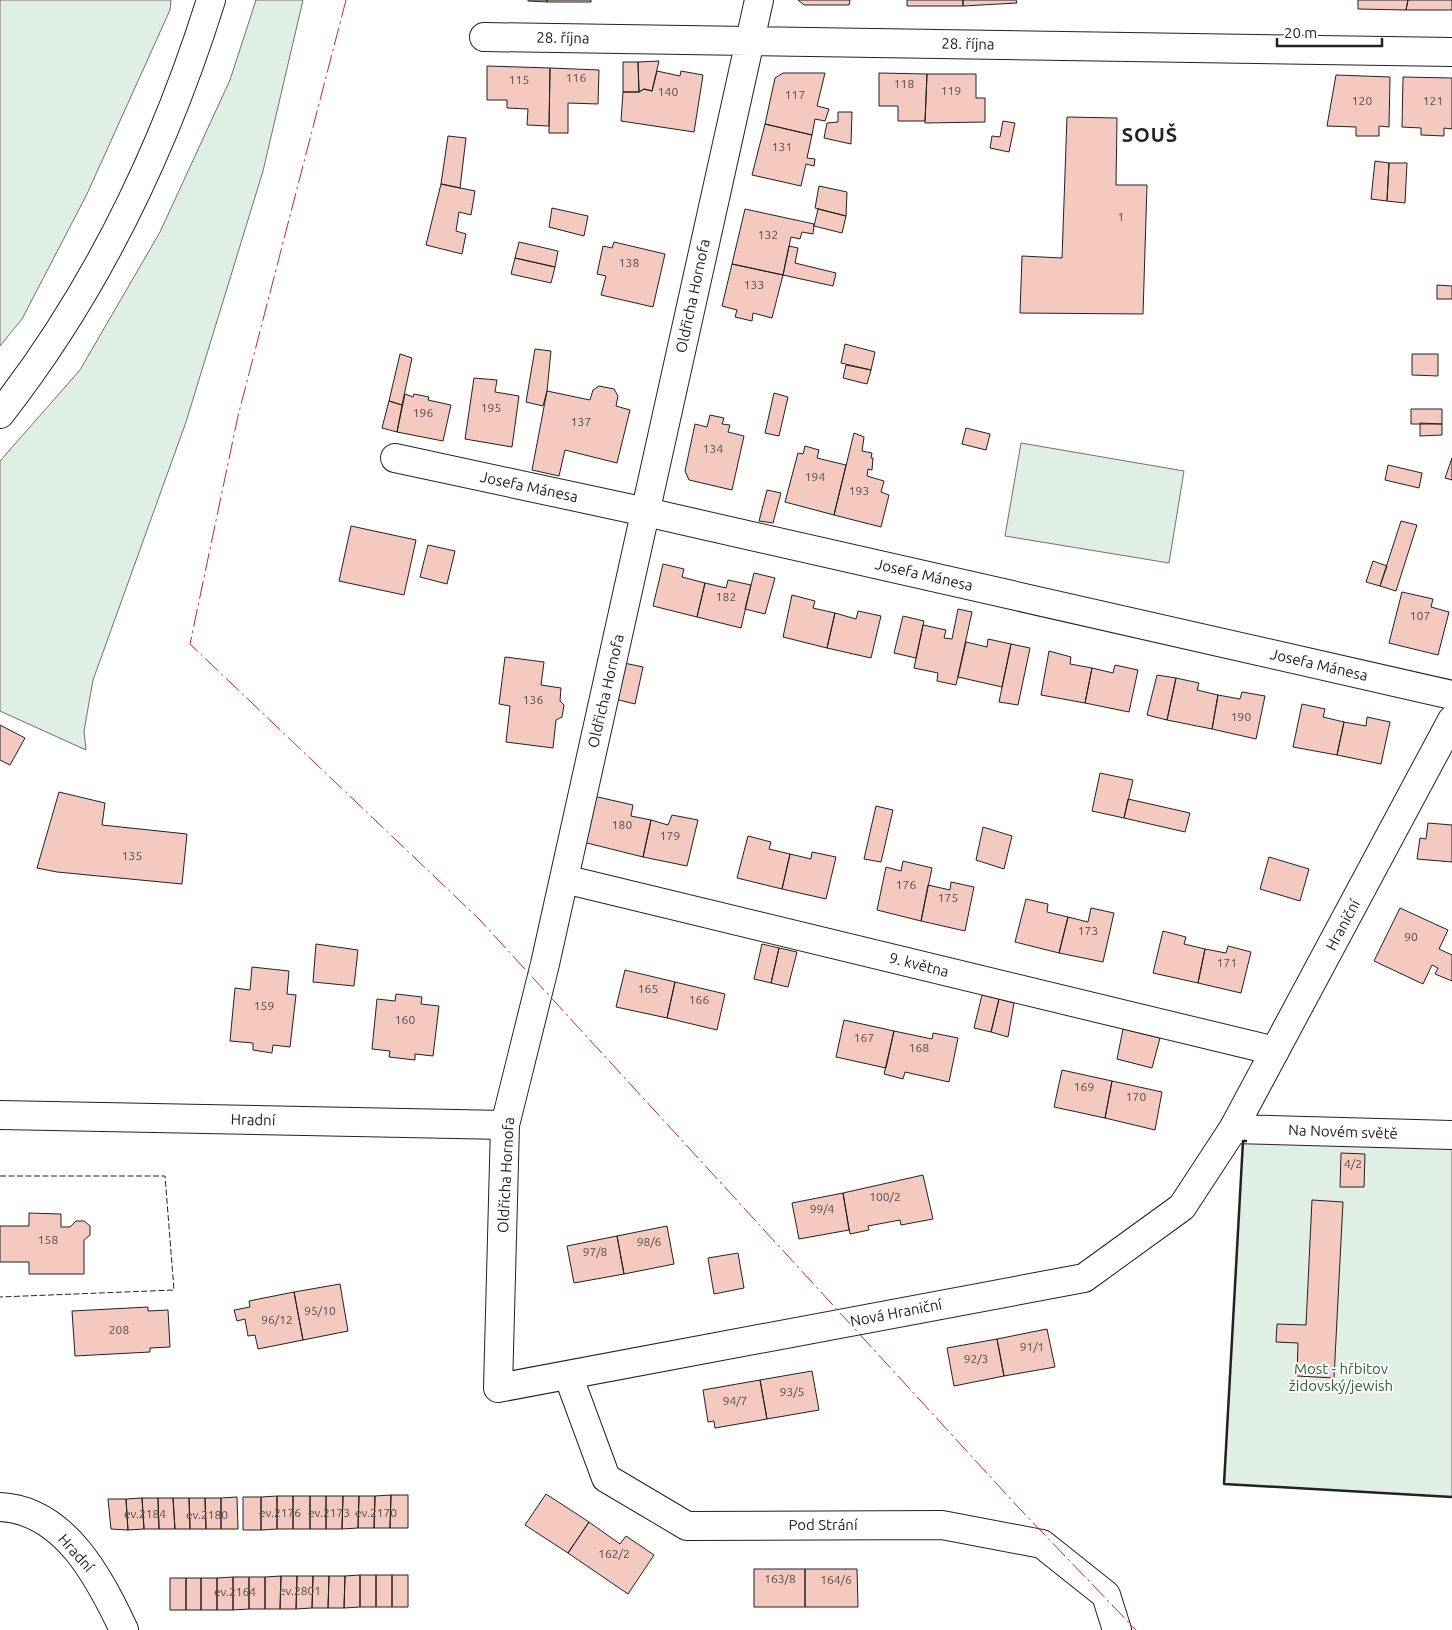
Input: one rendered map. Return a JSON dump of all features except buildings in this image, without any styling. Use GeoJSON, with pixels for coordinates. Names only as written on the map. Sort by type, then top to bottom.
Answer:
{"type":"FeatureCollection","features":[{"type":"Feature","properties":{"kind":"street"},"geometry":{"type":"LineString","coordinates":[[0,414],[75,305],[108,249],[135,197],[160,143],[211,0]]}},
{"type":"Feature","properties":{"kind":"street","name":"Oldřicha Hornofa"},"geometry":{"type":"LineString","coordinates":[[498,1388],[506,1125],[545,964],[759,0]]}},
{"type":"Feature","properties":{"kind":"street","name":"28. října"},"geometry":{"type":"LineString","coordinates":[[484,37],[1452,52]]}},
{"type":"Feature","properties":{"kind":"street","name":"Josefa Mánesa"},"geometry":{"type":"LineString","coordinates":[[395,458],[646,512],[1452,695]]}},
{"type":"Feature","properties":{"kind":"street","name":"Hraniční"},"geometry":{"type":"LineString","coordinates":[[1233,1129],[1452,720]]}},
{"type":"Feature","properties":{"kind":"street","name":"9. května"},"geometry":{"type":"LineString","coordinates":[[564,878],[1275,1051]]}},
{"type":"Feature","properties":{"kind":"street","name":"Hradní"},"geometry":{"type":"LineString","coordinates":[[0,1115],[506,1125]]}},
{"type":"Feature","properties":{"kind":"street","name":"Na Novém světě"},"geometry":{"type":"LineString","coordinates":[[1233,1129],[1452,1135]]}},
{"type":"Feature","properties":{"kind":"street","name":"Nová Hraniční"},"geometry":{"type":"LineString","coordinates":[[498,1388],[1084,1278],[1182,1207],[1233,1129]]}},
{"type":"Feature","properties":{"kind":"street","name":"Pod Strání"},"geometry":{"type":"LineString","coordinates":[[568,1374],[606,1478],[687,1526],[942,1525],[1042,1544],[1106,1595],[1117,1630]]}},
{"type":"Feature","properties":{"kind":"street","name":"Hradní"},"geometry":{"type":"LineString","coordinates":[[0,1507],[24,1511],[43,1521],[75,1547],[95,1574],[124,1630]]}},
{"type":"Feature","properties":{"kind":"green space"},"geometry":{"type":"Polygon","coordinates":[[[0,0],[171,0],[170,10],[87,194],[22,319],[0,346],[0,0]]]}},
{"type":"Feature","properties":{"kind":"green space"},"geometry":{"type":"Polygon","coordinates":[[[256,0],[303,0],[263,171],[186,422],[93,680],[84,731],[86,750],[0,711],[0,461],[80,370],[160,232],[230,80],[256,0]]]}},
{"type":"Feature","properties":{"kind":"green space"},"geometry":{"type":"Polygon","coordinates":[[[1021,443],[1184,471],[1169,563],[1005,536],[1021,443]]]}},
{"type":"Feature","properties":{"kind":"green space","name":"Most - hřbitov židovský/jewish"},"geometry":{"type":"Polygon","coordinates":[[[1243,1141],[1452,1147],[1452,1497],[1224,1484],[1243,1141]]]}},
{"type":"Feature","properties":{"kind":"fence"},"geometry":{"type":"LineString","coordinates":[[0,1176],[165,1176],[174,1290],[0,1297]]}},
{"type":"Feature","properties":{"kind":"wall"},"geometry":{"type":"LineString","coordinates":[[1246,1141],[1243,1141],[1224,1484],[1452,1497]]}},
{"type":"Feature","properties":{"kind":"power"},"geometry":{"type":"LineString","coordinates":[[346,0],[238,416],[190,644],[479,919],[1018,1507],[1136,1630]]}},
{"type":"Feature","properties":{"kind":"district","name":"SOUŠ"},"geometry":{"type":"Point","coordinates":[1150,135]}}]}
